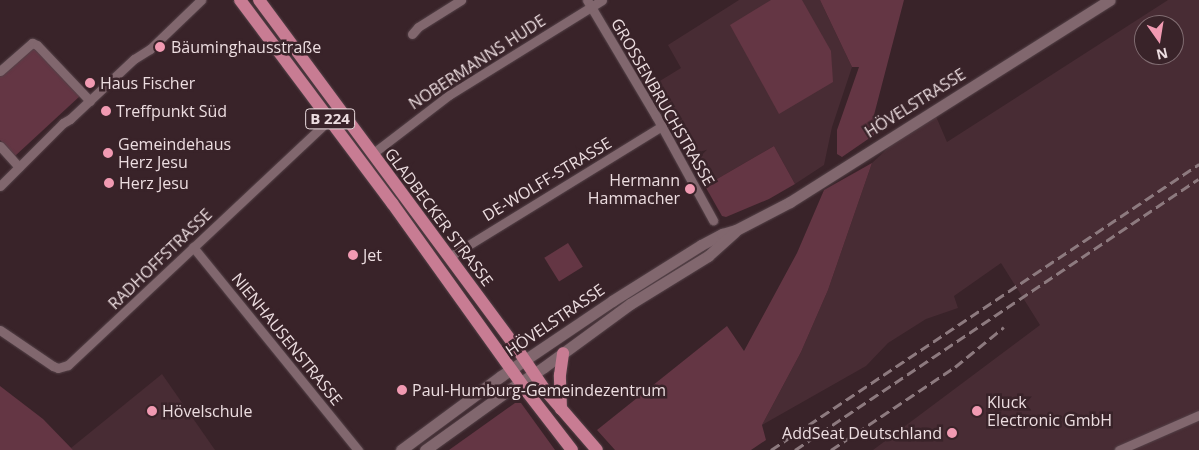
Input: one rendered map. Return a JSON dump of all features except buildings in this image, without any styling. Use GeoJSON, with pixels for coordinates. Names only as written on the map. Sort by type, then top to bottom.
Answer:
{"type":"FeatureCollection","features":[{"type":"Feature","properties":{"kind":"main road","name":"GLADBECKER STRASSE"},"geometry":{"type":"LineString","coordinates":[[240,0],[330,119],[572,450]]}},
{"type":"Feature","properties":{"kind":"main road","name":"GLADBECKER STRASSE"},"geometry":{"type":"LineString","coordinates":[[259,0],[534,374],[561,409],[597,450]]}},
{"type":"Feature","properties":{"kind":"main road","name":"HÖVELSTRASSE"},"geometry":{"type":"LineString","coordinates":[[401,450],[512,369],[612,301],[701,245],[722,234],[736,230],[790,202],[1109,0]]}},
{"type":"Feature","properties":{"kind":"main road","name":"HÖVELSTRASSE"},"geometry":{"type":"LineString","coordinates":[[425,450],[630,304],[713,253],[736,230]]}},
{"type":"Feature","properties":{"kind":"main road"},"geometry":{"type":"LineString","coordinates":[[561,409],[560,375],[563,353]]}},
{"type":"Feature","properties":{"kind":"street"},"geometry":{"type":"LineString","coordinates":[[0,186],[63,123],[90,101],[134,59],[150,49],[201,0]]}},
{"type":"Feature","properties":{"kind":"street"},"geometry":{"type":"LineString","coordinates":[[412,34],[418,26],[461,0]]}},
{"type":"Feature","properties":{"kind":"street","name":"NOBERMANNS HUDE"},"geometry":{"type":"LineString","coordinates":[[372,154],[443,100],[589,3],[602,0]]}},
{"type":"Feature","properties":{"kind":"street","name":"GROSSENBRUCHSTRASSE"},"geometry":{"type":"LineString","coordinates":[[589,3],[662,126],[713,220]]}},
{"type":"Feature","properties":{"kind":"street"},"geometry":{"type":"LineString","coordinates":[[0,71],[32,43],[37,45],[90,101]]}},
{"type":"Feature","properties":{"kind":"street","name":"RADHOFFSTRASSE"},"geometry":{"type":"LineString","coordinates":[[0,330],[53,366],[63,367],[121,318],[193,247],[330,119]]}},
{"type":"Feature","properties":{"kind":"street","name":"DE-WOLFF-STRASSE"},"geometry":{"type":"LineString","coordinates":[[449,258],[662,126]]}},
{"type":"Feature","properties":{"kind":"street"},"geometry":{"type":"LineString","coordinates":[[0,146],[19,167]]}},
{"type":"Feature","properties":{"kind":"street","name":"NIENHAUSENSTRASSE"},"geometry":{"type":"LineString","coordinates":[[193,247],[358,450]]}},
{"type":"Feature","properties":{"kind":"street"},"geometry":{"type":"LineString","coordinates":[[1119,450],[1199,415]]}},
{"type":"Feature","properties":{"kind":"shaded area"},"geometry":{"type":"Polygon","coordinates":[[[739,0],[820,0],[852,67],[832,127],[824,165],[795,184],[774,146],[705,186],[650,87],[681,68],[668,45],[739,0]]]}},
{"type":"Feature","properties":{"kind":"shaded area"},"geometry":{"type":"Polygon","coordinates":[[[771,0],[802,0],[831,51],[833,82],[779,114],[730,25],[771,0]]]}},
{"type":"Feature","properties":{"kind":"shaded area"},"geometry":{"type":"Polygon","coordinates":[[[820,0],[904,0],[874,115],[874,135],[842,157],[837,154],[837,130],[859,67],[852,67],[820,0]]]}},
{"type":"Feature","properties":{"kind":"shaded area"},"geometry":{"type":"Polygon","coordinates":[[[1168,0],[1199,0],[1199,450],[873,450],[1040,325],[1001,263],[954,296],[958,308],[926,319],[888,343],[866,366],[762,425],[801,352],[828,290],[872,163],[904,133],[935,114],[947,142],[1134,22],[1134,65],[1184,65],[1184,15],[1145,15],[1168,0]]]}},
{"type":"Feature","properties":{"kind":"shaded area"},"geometry":{"type":"Polygon","coordinates":[[[30,48],[36,49],[80,96],[15,156],[0,140],[0,76],[30,48]]]}},
{"type":"Feature","properties":{"kind":"shaded area"},"geometry":{"type":"Polygon","coordinates":[[[774,146],[795,184],[769,199],[726,217],[722,216],[705,186],[774,146]]]}},
{"type":"Feature","properties":{"kind":"shaded area"},"geometry":{"type":"Polygon","coordinates":[[[872,163],[828,290],[801,352],[762,425],[766,440],[751,450],[615,450],[597,430],[727,326],[744,351],[797,253],[824,190],[872,163]]]}},
{"type":"Feature","properties":{"kind":"shaded area"},"geometry":{"type":"Polygon","coordinates":[[[568,243],[583,267],[559,282],[544,258],[568,243]]]}},
{"type":"Feature","properties":{"kind":"shaded area","name":"Hövelschule"},"geometry":{"type":"Polygon","coordinates":[[[162,374],[215,450],[73,450],[71,448],[162,374]]]}},
{"type":"Feature","properties":{"kind":"shaded area"},"geometry":{"type":"Polygon","coordinates":[[[0,386],[43,419],[73,450],[0,450],[0,386]]]}},
{"type":"Feature","properties":{"kind":"shaded area"},"geometry":{"type":"Polygon","coordinates":[[[515,403],[521,403],[555,450],[449,450],[515,403]]]}},
{"type":"Feature","properties":{"kind":"railway"},"geometry":{"type":"LineString","coordinates":[[771,450],[1199,164]]}},
{"type":"Feature","properties":{"kind":"railway"},"geometry":{"type":"LineString","coordinates":[[795,450],[1199,179]]}},
{"type":"Feature","properties":{"kind":"railway"},"geometry":{"type":"LineString","coordinates":[[831,450],[955,367],[1004,327]]}},
{"type":"Feature","properties":{"kind":"place","name":"Bäuminghausstraße"},"geometry":{"type":"Point","coordinates":[160,47]}},
{"type":"Feature","properties":{"kind":"place","name":"Haus Fischer"},"geometry":{"type":"Point","coordinates":[90,83]}},
{"type":"Feature","properties":{"kind":"place","name":"Treffpunkt Süd"},"geometry":{"type":"Point","coordinates":[106,111]}},
{"type":"Feature","properties":{"kind":"place","name":"Gemeindehaus Herz Jesu"},"geometry":{"type":"Point","coordinates":[108,153]}},
{"type":"Feature","properties":{"kind":"place","name":"Herz Jesu"},"geometry":{"type":"Point","coordinates":[109,183]}},
{"type":"Feature","properties":{"kind":"place","name":"Hermann Hammacher"},"geometry":{"type":"Point","coordinates":[690,189]}},
{"type":"Feature","properties":{"kind":"place","name":"Jet"},"geometry":{"type":"Point","coordinates":[353,255]}},
{"type":"Feature","properties":{"kind":"place","name":"Paul-Humburg-Gemeindezentrum"},"geometry":{"type":"Point","coordinates":[402,390]}},
{"type":"Feature","properties":{"kind":"place","name":"Hövelschule"},"geometry":{"type":"Point","coordinates":[152,411]}},
{"type":"Feature","properties":{"kind":"place","name":"Kluck Electronic GmbH"},"geometry":{"type":"Point","coordinates":[977,411]}},
{"type":"Feature","properties":{"kind":"place","name":"AddSeat Deutschland"},"geometry":{"type":"Point","coordinates":[952,433]}}]}
